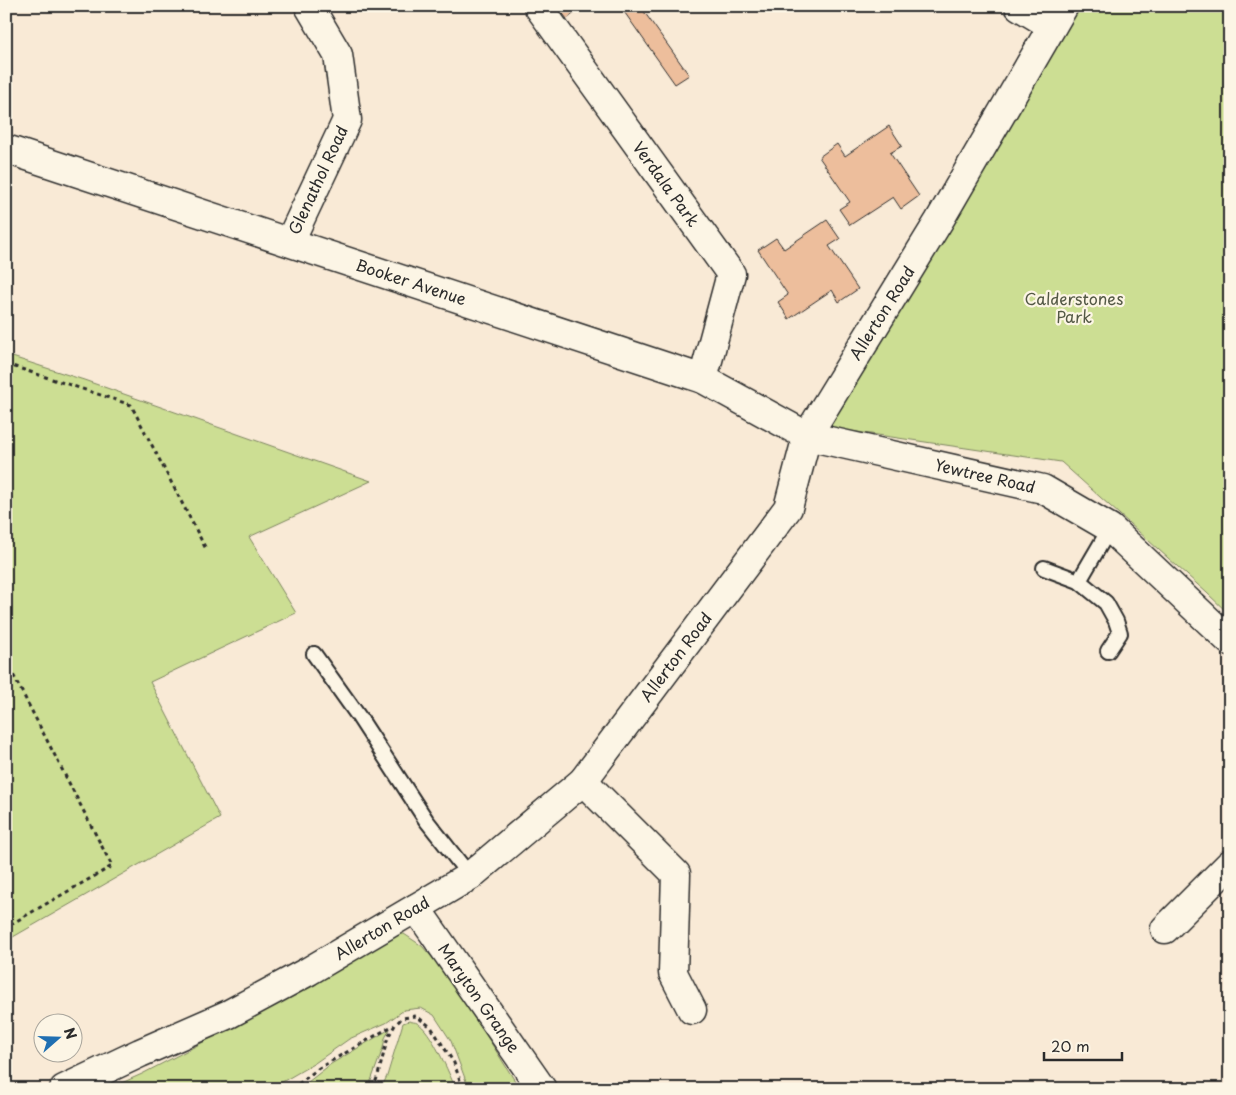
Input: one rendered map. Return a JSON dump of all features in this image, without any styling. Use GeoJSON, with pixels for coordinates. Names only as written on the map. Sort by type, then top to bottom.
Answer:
{"type":"FeatureCollection","features":[{"type":"Feature","properties":{"kind":"street","name":"Glenathol Road"},"geometry":{"type":"LineString","coordinates":[[290,242],[347,120],[338,55],[309,6]]}},
{"type":"Feature","properties":{"kind":"street","name":"Verdala Park"},"geometry":{"type":"LineString","coordinates":[[538,6],[730,274],[703,379]]}},
{"type":"Feature","properties":{"kind":"street"},"geometry":{"type":"LineString","coordinates":[[1019,6],[1058,16]]}},
{"type":"Feature","properties":{"kind":"street","name":"Allerton Road"},"geometry":{"type":"LineString","coordinates":[[64,1089],[229,1014],[309,972],[470,876],[583,781],[788,508],[807,436],[939,221],[1058,16]]}},
{"type":"Feature","properties":{"kind":"street","name":"Booker Avenue"},"geometry":{"type":"LineString","coordinates":[[6,149],[703,379],[807,436]]}},
{"type":"Feature","properties":{"kind":"street","name":"Yewtree Road"},"geometry":{"type":"LineString","coordinates":[[807,436],[1043,489],[1110,528],[1230,641]]}},
{"type":"Feature","properties":{"kind":"street"},"geometry":{"type":"LineString","coordinates":[[583,781],[676,874],[673,973],[692,1010]]}},
{"type":"Feature","properties":{"kind":"street"},"geometry":{"type":"LineString","coordinates":[[1165,929],[1230,864]]}},
{"type":"Feature","properties":{"kind":"street","name":"Maryton Grange"},"geometry":{"type":"LineString","coordinates":[[416,908],[542,1089]]}},
{"type":"Feature","properties":{"kind":"lane"},"geometry":{"type":"LineString","coordinates":[[1079,581],[1110,528]]}},
{"type":"Feature","properties":{"kind":"lane"},"geometry":{"type":"LineString","coordinates":[[1044,568],[1079,581],[1106,603],[1116,620],[1120,632],[1108,651]]}},
{"type":"Feature","properties":{"kind":"lane"},"geometry":{"type":"LineString","coordinates":[[314,654],[359,717],[426,820],[470,876]]}},
{"type":"Feature","properties":{"kind":"path"},"geometry":{"type":"LineString","coordinates":[[6,364],[131,405],[206,549]]}},
{"type":"Feature","properties":{"kind":"path"},"geometry":{"type":"LineString","coordinates":[[6,661],[112,866],[6,927]]}},
{"type":"Feature","properties":{"kind":"path"},"geometry":{"type":"LineString","coordinates":[[6,909],[13,923]]}},
{"type":"Feature","properties":{"kind":"path"},"geometry":{"type":"LineString","coordinates":[[292,1089],[320,1068],[394,1025],[402,1018],[416,1016],[431,1027],[454,1063],[463,1089]]}},
{"type":"Feature","properties":{"kind":"path"},"geometry":{"type":"LineString","coordinates":[[373,1089],[388,1037],[394,1025]]}},
{"type":"Feature","properties":{"kind":"green space","name":"Calderstones Park"},"geometry":{"type":"Polygon","coordinates":[[[1073,6],[1230,6],[1230,615],[1061,462],[830,428],[833,413],[1073,6]]]}},
{"type":"Feature","properties":{"kind":"green space"},"geometry":{"type":"Polygon","coordinates":[[[6,355],[84,380],[371,481],[249,537],[296,613],[150,682],[220,818],[6,941],[6,355]]]}},
{"type":"Feature","properties":{"kind":"green space"},"geometry":{"type":"Polygon","coordinates":[[[397,933],[404,934],[422,946],[451,979],[520,1089],[469,1089],[451,1041],[434,1015],[421,1008],[404,1010],[386,1023],[349,1039],[315,1063],[270,1089],[108,1089],[142,1074],[284,1000],[397,933]]]}},
{"type":"Feature","properties":{"kind":"green space"},"geometry":{"type":"Polygon","coordinates":[[[409,1021],[417,1023],[428,1034],[456,1089],[381,1089],[387,1076],[403,1023],[409,1021]]]}},
{"type":"Feature","properties":{"kind":"green space"},"geometry":{"type":"Polygon","coordinates":[[[390,1029],[385,1038],[368,1089],[299,1089],[331,1064],[390,1029]]]}},
{"type":"Feature","properties":{"kind":"building"},"geometry":{"type":"Polygon","coordinates":[[[557,6],[583,6],[567,19],[557,6]]]}},
{"type":"Feature","properties":{"kind":"building"},"geometry":{"type":"Polygon","coordinates":[[[620,6],[640,6],[689,75],[675,84],[620,6]]]}},
{"type":"Feature","properties":{"kind":"building"},"geometry":{"type":"Polygon","coordinates":[[[889,126],[902,146],[890,153],[919,196],[901,209],[893,197],[850,225],[839,209],[850,202],[819,157],[837,144],[845,156],[889,126]]]}},
{"type":"Feature","properties":{"kind":"building"},"geometry":{"type":"Polygon","coordinates":[[[827,220],[840,239],[829,246],[858,289],[839,302],[832,290],[789,319],[778,302],[788,295],[758,250],[776,238],[784,249],[827,220]]]}}]}
